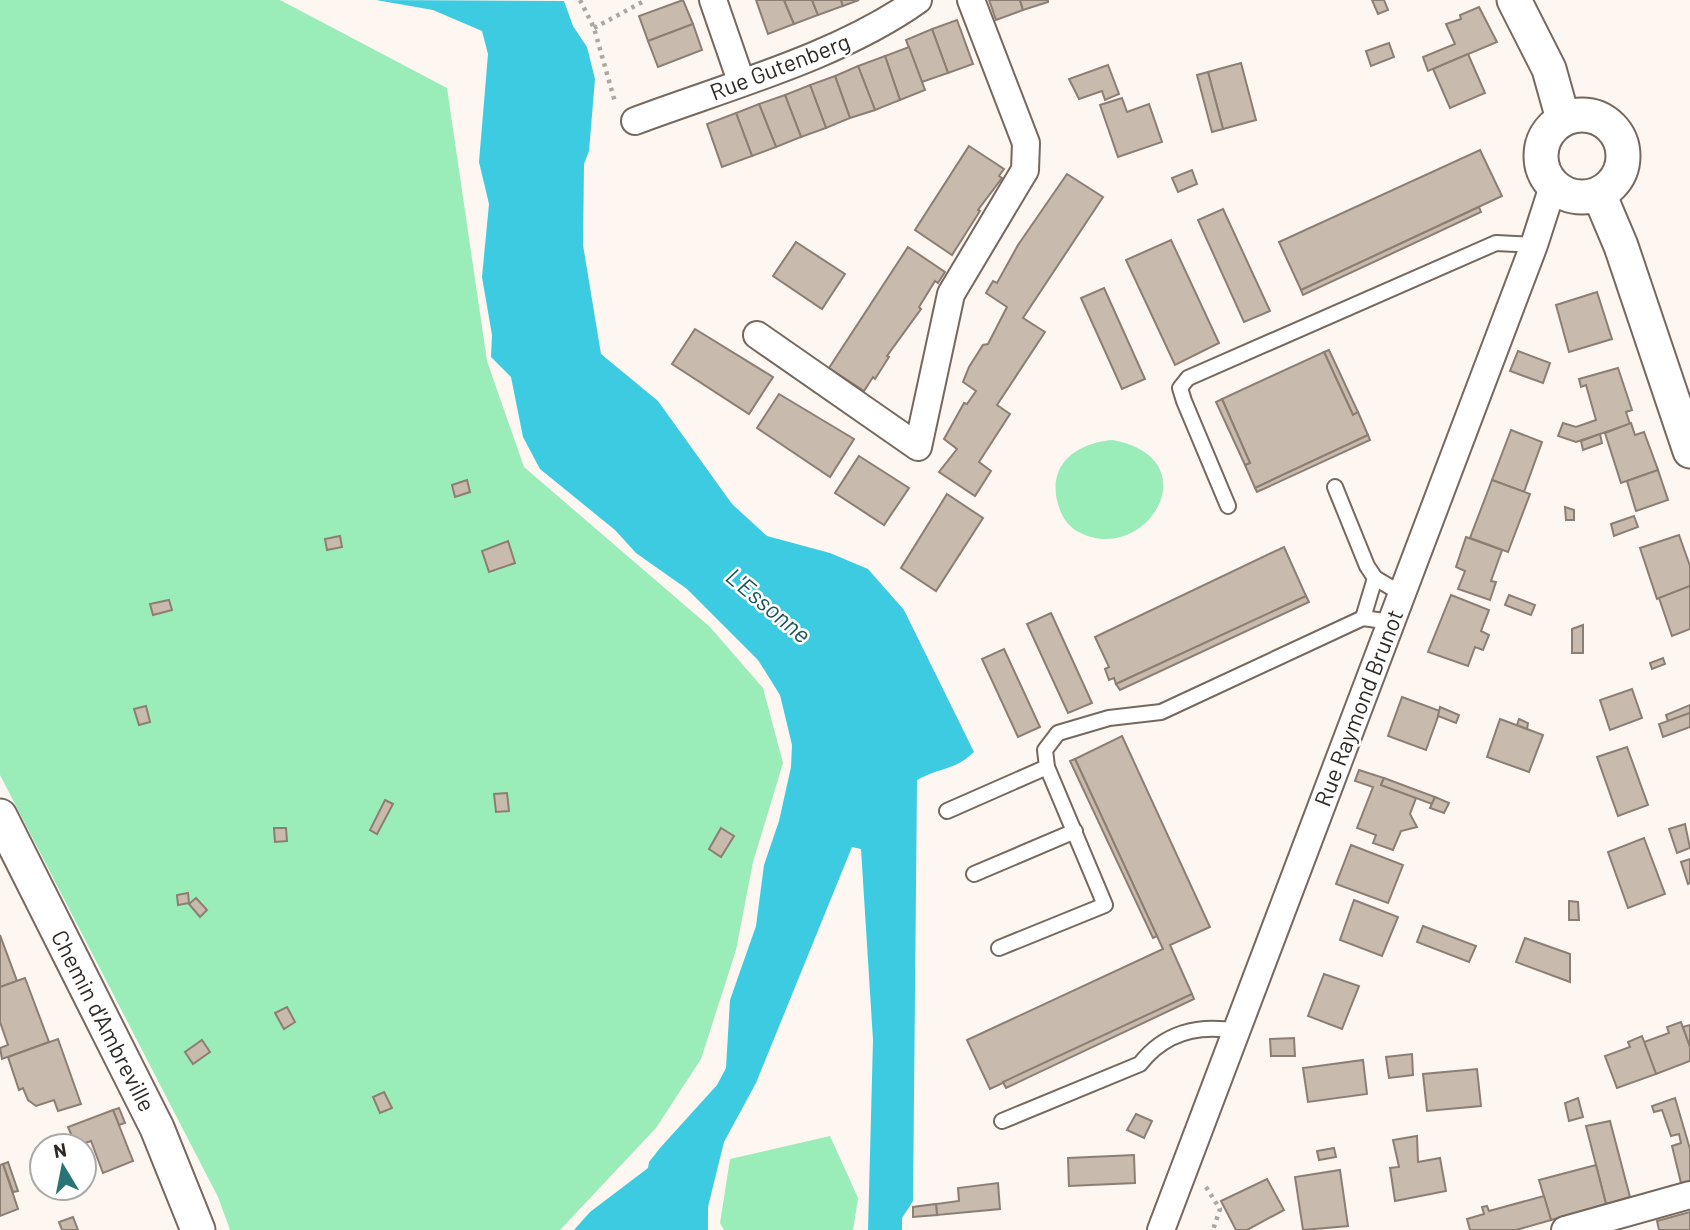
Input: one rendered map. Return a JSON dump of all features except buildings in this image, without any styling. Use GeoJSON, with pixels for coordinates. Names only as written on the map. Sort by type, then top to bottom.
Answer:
{"type":"FeatureCollection","features":[{"type":"Feature","properties":{"kind":"street"},"geometry":{"type":"LineString","coordinates":[[713,0],[741,81]]}},
{"type":"Feature","properties":{"kind":"street","name":"Rue Gutenberg"},"geometry":{"type":"LineString","coordinates":[[635,121],[848,43],[884,24],[918,0]]}},
{"type":"Feature","properties":{"kind":"street"},"geometry":{"type":"LineString","coordinates":[[757,335],[918,447],[951,294],[1026,170],[1026,143],[971,0]]}},
{"type":"Feature","properties":{"kind":"street"},"geometry":{"type":"LineString","coordinates":[[1514,0],[1549,69],[1563,119]]}},
{"type":"Feature","properties":{"kind":"street"},"geometry":{"type":"LineString","coordinates":[[1589,114],[1602,119],[1620,138],[1623,164],[1610,187],[1599,194],[1575,197],[1553,186],[1541,163],[1541,150],[1552,127],[1563,119],[1589,114]]}},
{"type":"Feature","properties":{"kind":"street","name":"Rue Raymond Brunot"},"geometry":{"type":"LineString","coordinates":[[1161,1230],[1534,245],[1553,186]]}},
{"type":"Feature","properties":{"kind":"street"},"geometry":{"type":"LineString","coordinates":[[1599,194],[1621,246],[1690,451]]}},
{"type":"Feature","properties":{"kind":"street","name":"Chemin d'Ambreville"},"geometry":{"type":"LineString","coordinates":[[0,816],[158,1128],[198,1230]]}},
{"type":"Feature","properties":{"kind":"street"},"geometry":{"type":"LineString","coordinates":[[1564,1230],[1690,1195]]}},
{"type":"Feature","properties":{"kind":"lane"},"geometry":{"type":"LineString","coordinates":[[1228,506],[1184,401],[1180,388],[1188,378],[1496,243],[1534,245]]}},
{"type":"Feature","properties":{"kind":"lane"},"geometry":{"type":"LineString","coordinates":[[1335,487],[1367,566],[1376,578],[1402,594]]}},
{"type":"Feature","properties":{"kind":"lane"},"geometry":{"type":"LineString","coordinates":[[1363,618],[1376,578]]}},
{"type":"Feature","properties":{"kind":"lane"},"geometry":{"type":"LineString","coordinates":[[999,948],[1105,905],[1048,767],[1045,750],[1058,733],[1109,718],[1161,712],[1363,618],[1391,622]]}},
{"type":"Feature","properties":{"kind":"lane"},"geometry":{"type":"LineString","coordinates":[[947,811],[1048,767]]}},
{"type":"Feature","properties":{"kind":"lane"},"geometry":{"type":"LineString","coordinates":[[974,874],[1075,831]]}},
{"type":"Feature","properties":{"kind":"lane"},"geometry":{"type":"LineString","coordinates":[[1002,1121],[1140,1064],[1152,1048],[1182,1032],[1210,1026],[1236,1031]]}},
{"type":"Feature","properties":{"kind":"path"},"geometry":{"type":"LineString","coordinates":[[580,0],[594,28],[619,124],[635,121]]}},
{"type":"Feature","properties":{"kind":"path"},"geometry":{"type":"LineString","coordinates":[[594,28],[646,0]]}},
{"type":"Feature","properties":{"kind":"green space"},"geometry":{"type":"Polygon","coordinates":[[[0,0],[280,0],[447,88],[487,361],[524,467],[710,627],[763,688],[783,763],[753,862],[736,950],[701,1059],[656,1128],[560,1230],[230,1230],[218,1197],[0,775],[0,0]]]}},
{"type":"Feature","properties":{"kind":"green space"},"geometry":{"type":"Polygon","coordinates":[[[1113,440],[1141,450],[1158,465],[1163,483],[1160,502],[1150,519],[1134,532],[1114,538],[1091,537],[1076,530],[1065,520],[1056,495],[1056,482],[1059,470],[1074,452],[1099,442],[1113,440]]]}},
{"type":"Feature","properties":{"kind":"green space"},"geometry":{"type":"Polygon","coordinates":[[[830,1136],[858,1198],[853,1230],[724,1230],[720,1223],[730,1159],[830,1136]]]}},
{"type":"Feature","properties":{"kind":"water","name":"L'Essonne"},"geometry":{"type":"Polygon","coordinates":[[[376,0],[564,1],[573,26],[587,47],[595,79],[589,151],[584,164],[583,245],[601,354],[658,401],[732,504],[767,536],[830,553],[868,569],[904,610],[974,752],[954,766],[917,780],[913,1201],[902,1218],[902,1230],[868,1230],[873,1040],[861,849],[852,847],[756,1083],[724,1142],[708,1207],[708,1230],[574,1230],[590,1212],[648,1168],[649,1162],[660,1148],[717,1085],[726,1068],[730,1000],[756,926],[764,865],[779,821],[791,767],[792,745],[780,695],[758,660],[687,589],[636,553],[615,530],[540,469],[523,437],[511,377],[491,357],[492,335],[482,277],[489,204],[479,162],[488,54],[482,31],[433,10],[376,0]]]}}]}
